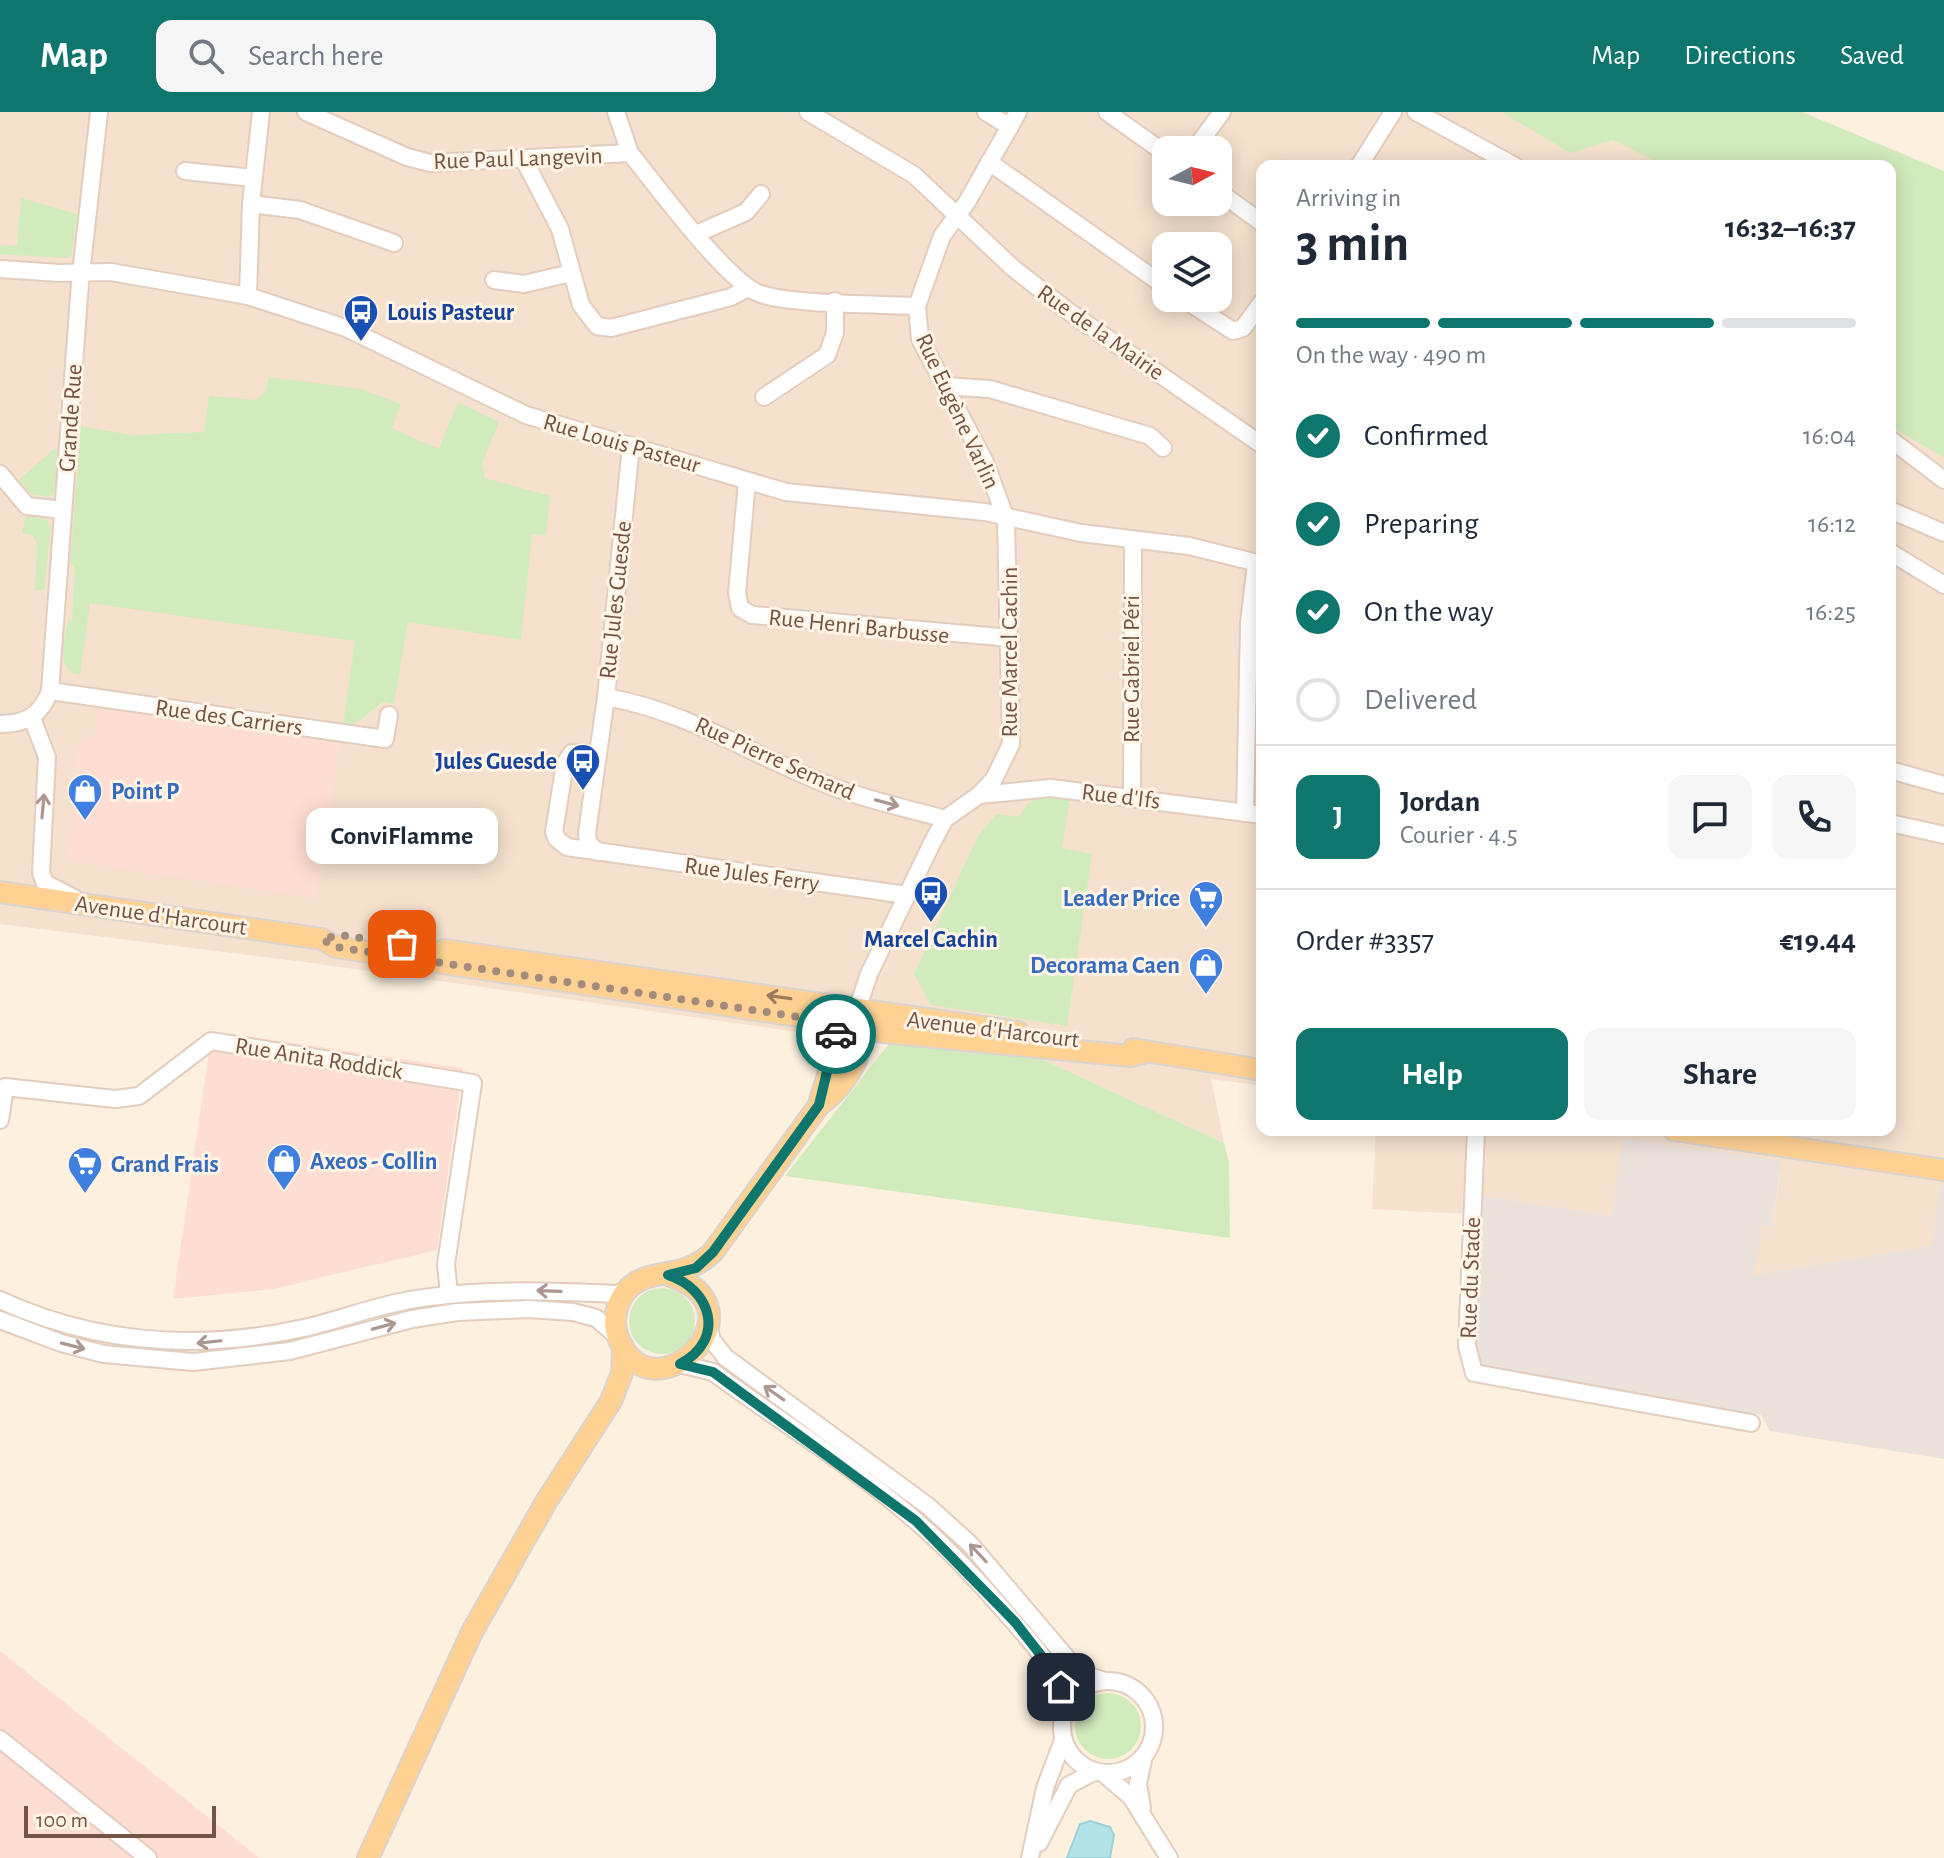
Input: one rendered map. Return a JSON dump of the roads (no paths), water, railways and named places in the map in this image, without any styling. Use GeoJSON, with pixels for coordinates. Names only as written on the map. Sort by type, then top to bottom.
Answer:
{"type":"FeatureCollection","features":[{"type":"Feature","properties":{"kind":"main road","name":"Avenue d'Harcourt"},"geometry":{"type":"LineString","coordinates":[[0,892],[322,939],[340,935],[806,1001],[898,1034],[1130,1056],[1142,1053],[1256,1069]]}},
{"type":"Feature","properties":{"kind":"main road","name":"Avenue d'Harcourt"},"geometry":{"type":"LineString","coordinates":[[322,939],[336,947],[710,1005],[854,1018]]}},
{"type":"Feature","properties":{"kind":"main road"},"geometry":{"type":"LineString","coordinates":[[368,1858],[472,1632],[546,1502],[611,1401],[622,1373],[616,1312],[626,1291],[647,1277],[696,1268],[713,1252],[819,1105],[830,1069],[833,1037],[854,1018]]}},
{"type":"Feature","properties":{"kind":"main road"},"geometry":{"type":"LineString","coordinates":[[1714,1136],[1944,1170]]}},
{"type":"Feature","properties":{"kind":"main road"},"geometry":{"type":"LineString","coordinates":[[611,1401],[643,1372],[671,1366],[700,1348],[708,1326],[702,1297],[703,1281],[713,1252]]}},
{"type":"Feature","properties":{"kind":"main road"},"geometry":{"type":"LineString","coordinates":[[668,1275],[683,1280],[702,1297]]}},
{"type":"Feature","properties":{"kind":"main road"},"geometry":{"type":"LineString","coordinates":[[620,1342],[642,1364],[671,1366]]}},
{"type":"Feature","properties":{"kind":"street","name":"Grande Rue"},"geometry":{"type":"LineString","coordinates":[[32,718],[50,691],[81,272],[99,112]]}},
{"type":"Feature","properties":{"kind":"street"},"geometry":{"type":"LineString","coordinates":[[248,296],[251,204],[261,112]]}},
{"type":"Feature","properties":{"kind":"street","name":"Rue Paul Langevin"},"geometry":{"type":"LineString","coordinates":[[306,112],[418,161],[524,160],[630,153],[696,234],[748,288]]}},
{"type":"Feature","properties":{"kind":"street"},"geometry":{"type":"LineString","coordinates":[[616,112],[630,153]]}},
{"type":"Feature","properties":{"kind":"street","name":"Rue de la Mairie"},"geometry":{"type":"LineString","coordinates":[[808,112],[914,175],[1013,268],[1068,311],[1256,440]]}},
{"type":"Feature","properties":{"kind":"street"},"geometry":{"type":"LineString","coordinates":[[986,112],[1014,120]]}},
{"type":"Feature","properties":{"kind":"street"},"geometry":{"type":"LineString","coordinates":[[1107,112],[1152,144]]}},
{"type":"Feature","properties":{"kind":"street"},"geometry":{"type":"LineString","coordinates":[[1204,136],[1222,112]]}},
{"type":"Feature","properties":{"kind":"street"},"geometry":{"type":"LineString","coordinates":[[1363,160],[1393,112]]}},
{"type":"Feature","properties":{"kind":"street"},"geometry":{"type":"LineString","coordinates":[[1416,112],[1504,160]]}},
{"type":"Feature","properties":{"kind":"street","name":"Rue Eugène Varlin"},"geometry":{"type":"LineString","coordinates":[[1006,519],[985,462],[920,339],[917,306],[942,236],[1014,120]]}},
{"type":"Feature","properties":{"kind":"street"},"geometry":{"type":"LineString","coordinates":[[524,160],[560,229],[586,316],[604,329],[731,297],[748,288],[773,297],[917,306]]}},
{"type":"Feature","properties":{"kind":"street"},"geometry":{"type":"LineString","coordinates":[[989,162],[1152,277]]}},
{"type":"Feature","properties":{"kind":"street"},"geometry":{"type":"LineString","coordinates":[[185,171],[253,178]]}},
{"type":"Feature","properties":{"kind":"street"},"geometry":{"type":"LineString","coordinates":[[696,234],[746,212],[761,194]]}},
{"type":"Feature","properties":{"kind":"street"},"geometry":{"type":"LineString","coordinates":[[1232,201],[1256,219]]}},
{"type":"Feature","properties":{"kind":"street"},"geometry":{"type":"LineString","coordinates":[[251,204],[300,210],[394,243]]}},
{"type":"Feature","properties":{"kind":"street","name":"Rue Louis Pasteur"},"geometry":{"type":"LineString","coordinates":[[0,269],[111,272],[248,296],[346,328],[526,415],[786,492],[985,512],[1006,519],[1133,541],[1189,546],[1256,563]]}},
{"type":"Feature","properties":{"kind":"street"},"geometry":{"type":"LineString","coordinates":[[494,280],[524,284],[571,273]]}},
{"type":"Feature","properties":{"kind":"street"},"geometry":{"type":"LineString","coordinates":[[764,397],[827,355],[835,333],[835,301]]}},
{"type":"Feature","properties":{"kind":"street"},"geometry":{"type":"LineString","coordinates":[[1204,312],[1233,331],[1243,328],[1256,310]]}},
{"type":"Feature","properties":{"kind":"street"},"geometry":{"type":"LineString","coordinates":[[945,386],[990,389],[1150,436],[1163,448]]}},
{"type":"Feature","properties":{"kind":"street"},"geometry":{"type":"LineString","coordinates":[[1896,444],[1944,480]]}},
{"type":"Feature","properties":{"kind":"street","name":"Rue Jules Guesde"},"geometry":{"type":"LineString","coordinates":[[598,852],[588,843],[587,833],[606,697],[631,445]]}},
{"type":"Feature","properties":{"kind":"street"},"geometry":{"type":"LineString","coordinates":[[0,474],[27,506],[63,510]]}},
{"type":"Feature","properties":{"kind":"street","name":"Rue Henri Barbusse"},"geometry":{"type":"LineString","coordinates":[[747,481],[737,593],[740,608],[752,615],[1011,638]]}},
{"type":"Feature","properties":{"kind":"street"},"geometry":{"type":"LineString","coordinates":[[1896,513],[1944,533]]}},
{"type":"Feature","properties":{"kind":"street","name":"Rue Marcel Cachin"},"geometry":{"type":"LineString","coordinates":[[854,1018],[873,966],[945,819],[979,795],[996,775],[1011,744],[1006,519]]}},
{"type":"Feature","properties":{"kind":"street","name":"Rue Gabriel Péri"},"geometry":{"type":"LineString","coordinates":[[1132,796],[1133,541]]}},
{"type":"Feature","properties":{"kind":"street"},"geometry":{"type":"LineString","coordinates":[[1896,556],[1944,585]]}},
{"type":"Feature","properties":{"kind":"street"},"geometry":{"type":"LineString","coordinates":[[1253,814],[1249,623],[1256,582]]}},
{"type":"Feature","properties":{"kind":"street","name":"Rue des Carriers"},"geometry":{"type":"LineString","coordinates":[[50,691],[385,739],[389,715]]}},
{"type":"Feature","properties":{"kind":"street","name":"Rue Pierre Semard"},"geometry":{"type":"LineString","coordinates":[[606,697],[697,723],[792,769],[860,796],[945,819]]}},
{"type":"Feature","properties":{"kind":"street"},"geometry":{"type":"LineString","coordinates":[[0,724],[15,724],[32,718],[47,749],[39,862],[45,883],[56,891],[93,905]]}},
{"type":"Feature","properties":{"kind":"street"},"geometry":{"type":"LineString","coordinates":[[598,754],[580,752],[568,757],[554,832],[567,847],[598,852]]}},
{"type":"Feature","properties":{"kind":"street"},"geometry":{"type":"LineString","coordinates":[[1896,772],[1944,785]]}},
{"type":"Feature","properties":{"kind":"street","name":"Rue d'Ifs"},"geometry":{"type":"LineString","coordinates":[[979,795],[1051,788],[1132,796],[1253,814]]}},
{"type":"Feature","properties":{"kind":"street"},"geometry":{"type":"LineString","coordinates":[[1896,824],[1944,835]]}},
{"type":"Feature","properties":{"kind":"street","name":"Rue Jules Ferry"},"geometry":{"type":"LineString","coordinates":[[598,852],[907,895]]}},
{"type":"Feature","properties":{"kind":"street","name":"Rue Anita Roddick"},"geometry":{"type":"LineString","coordinates":[[0,1120],[5,1087],[115,1099],[139,1096],[211,1041],[473,1083],[446,1264],[449,1294]]}},
{"type":"Feature","properties":{"kind":"street","name":"Rue du Stade"},"geometry":{"type":"LineString","coordinates":[[1476,1136],[1467,1346],[1472,1371],[1492,1379],[1751,1423]]}},
{"type":"Feature","properties":{"kind":"street"},"geometry":{"type":"LineString","coordinates":[[0,1300],[65,1325],[107,1336],[192,1344],[287,1332],[371,1308],[449,1294],[504,1290],[617,1294],[626,1291]]}},
{"type":"Feature","properties":{"kind":"street"},"geometry":{"type":"LineString","coordinates":[[0,1320],[61,1343],[104,1354],[178,1362],[275,1353],[412,1319],[457,1312],[529,1309],[573,1312],[596,1318],[620,1342]]}},
{"type":"Feature","properties":{"kind":"street"},"geometry":{"type":"LineString","coordinates":[[708,1326],[713,1341],[725,1357],[928,1506],[971,1545],[1071,1663],[1086,1675],[1128,1685],[1149,1706],[1154,1731],[1138,1784],[1145,1817]]}},
{"type":"Feature","properties":{"kind":"street"},"geometry":{"type":"LineString","coordinates":[[671,1366],[713,1372],[921,1526],[978,1582],[1047,1663],[1061,1687],[1063,1740],[1045,1788],[1030,1858]]}},
{"type":"Feature","properties":{"kind":"street"},"geometry":{"type":"LineString","coordinates":[[1064,1711],[1083,1688],[1105,1681]]}},
{"type":"Feature","properties":{"kind":"street"},"geometry":{"type":"LineString","coordinates":[[0,1739],[148,1858]]}},
{"type":"Feature","properties":{"kind":"street"},"geometry":{"type":"LineString","coordinates":[[1063,1740],[1078,1763],[1119,1783],[1145,1817],[1169,1858]]}},
{"type":"Feature","properties":{"kind":"street"},"geometry":{"type":"LineString","coordinates":[[1030,1858],[1069,1785],[1099,1773],[1130,1768],[1144,1756]]}},
{"type":"Feature","properties":{"kind":"water"},"geometry":{"type":"Polygon","coordinates":[[[1090,1821],[1110,1827],[1114,1835],[1110,1858],[1067,1858],[1080,1824],[1090,1821]]]}},
{"type":"Feature","properties":{"kind":"place","name":"Louis Pasteur"},"geometry":{"type":"Point","coordinates":[361,343]}},
{"type":"Feature","properties":{"kind":"place","name":"Jules Guesde"},"geometry":{"type":"Point","coordinates":[583,792]}},
{"type":"Feature","properties":{"kind":"place","name":"Point P"},"geometry":{"type":"Point","coordinates":[85,822]}},
{"type":"Feature","properties":{"kind":"place","name":"Marcel Cachin"},"geometry":{"type":"Point","coordinates":[931,924]}},
{"type":"Feature","properties":{"kind":"place","name":"Leader Price"},"geometry":{"type":"Point","coordinates":[1206,929]}},
{"type":"Feature","properties":{"kind":"place","name":"ConviFlamme"},"geometry":{"type":"Point","coordinates":[402,944]}},
{"type":"Feature","properties":{"kind":"place","name":"Decorama Caen"},"geometry":{"type":"Point","coordinates":[1206,996]}},
{"type":"Feature","properties":{"kind":"place","name":"Axeos - Collin"},"geometry":{"type":"Point","coordinates":[284,1192]}},
{"type":"Feature","properties":{"kind":"place","name":"Grand Frais"},"geometry":{"type":"Point","coordinates":[85,1195]}}]}
